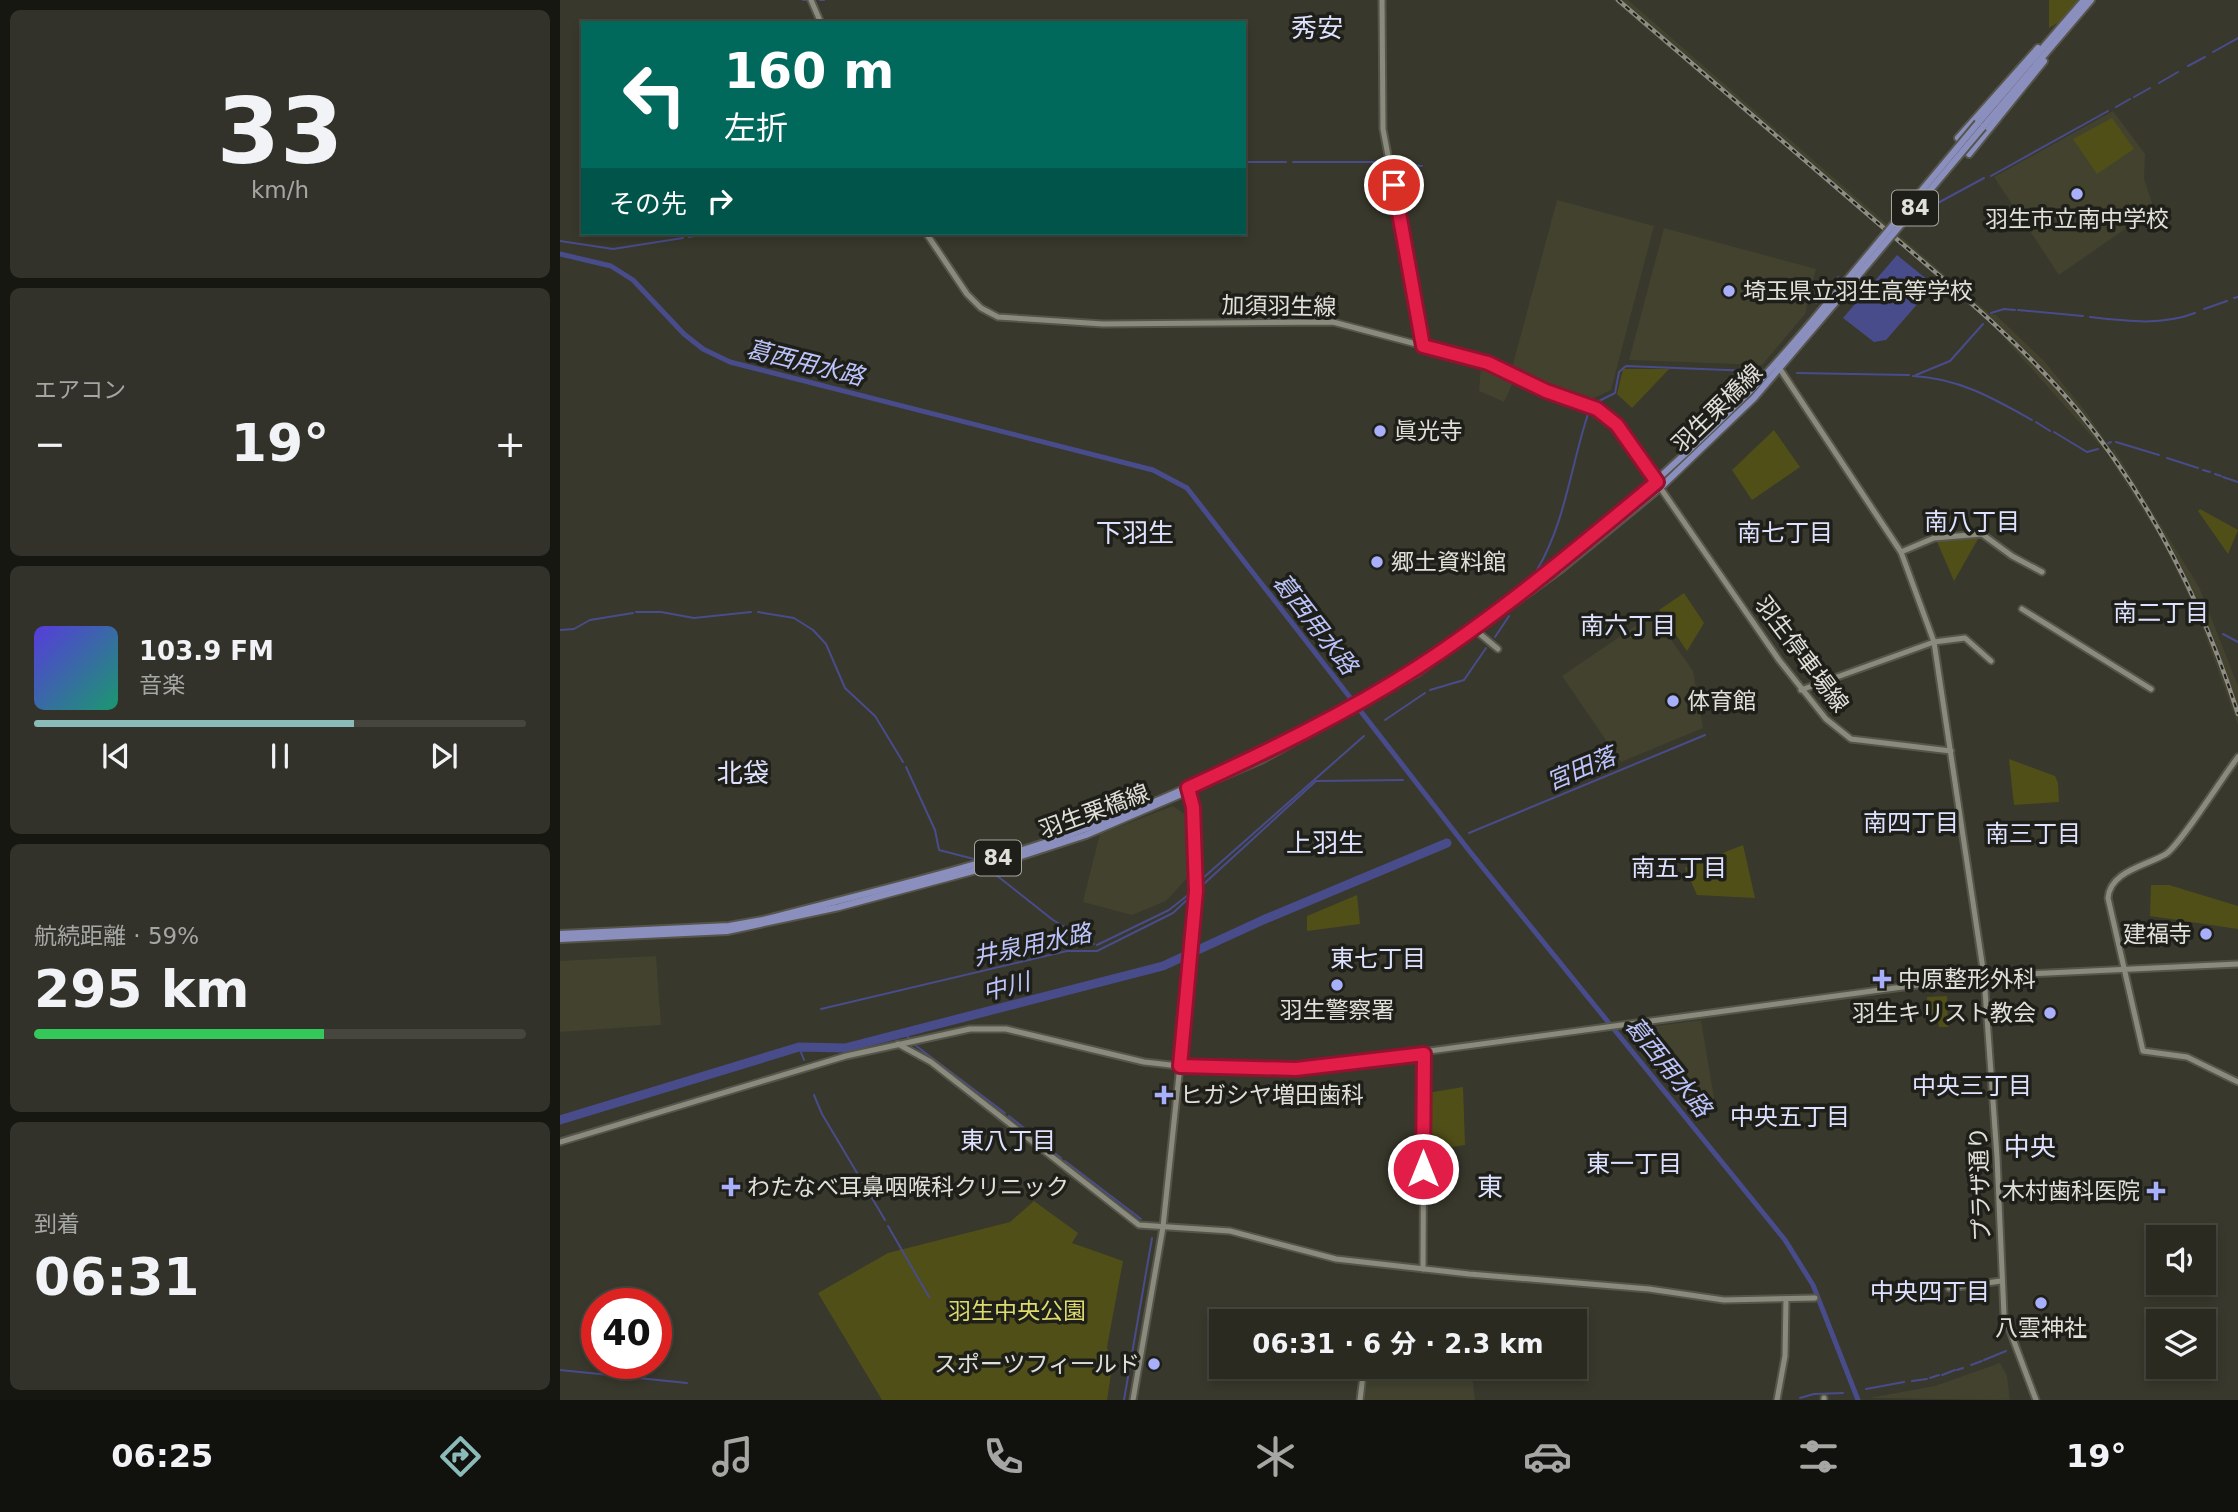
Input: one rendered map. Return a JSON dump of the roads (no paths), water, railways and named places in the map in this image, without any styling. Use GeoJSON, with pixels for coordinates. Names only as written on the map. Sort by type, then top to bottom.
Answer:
{"type":"FeatureCollection","features":[{"type":"Feature","properties":{"kind":"main road","name":"羽生栗橋線"},"geometry":{"type":"LineString","coordinates":[[2069,22],[2084,0]]}},
{"type":"Feature","properties":{"kind":"main road","name":"羽生栗橋線"},"geometry":{"type":"LineString","coordinates":[[1659,485],[1776,364],[1844,288],[1980,125],[2091,0]]}},
{"type":"Feature","properties":{"kind":"main road"},"geometry":{"type":"LineString","coordinates":[[1958,138],[2017,68],[2069,22]]}},
{"type":"Feature","properties":{"kind":"main road"},"geometry":{"type":"LineString","coordinates":[[1969,154],[2028,84],[2069,22]]}},
{"type":"Feature","properties":{"kind":"main road","name":"羽生栗橋線"},"geometry":{"type":"LineString","coordinates":[[560,936],[727,931],[762,925],[984,868],[1086,835],[1261,760],[1368,703],[1475,631],[1659,485],[1780,371],[1844,288]]}},
{"type":"Feature","properties":{"kind":"street"},"geometry":{"type":"LineString","coordinates":[[811,0],[820,21]]}},
{"type":"Feature","properties":{"kind":"street"},"geometry":{"type":"LineString","coordinates":[[1382,0],[1383,129],[1423,346]]}},
{"type":"Feature","properties":{"kind":"street","name":"加須羽生線"},"geometry":{"type":"LineString","coordinates":[[927,235],[967,294],[981,308],[998,317],[1103,324],[1319,321],[1351,326],[1488,363],[1546,391],[1597,409],[1617,425],[1659,485]]}},
{"type":"Feature","properties":{"kind":"street"},"geometry":{"type":"LineString","coordinates":[[1776,364],[1901,552],[1934,642],[1984,976]]}},
{"type":"Feature","properties":{"kind":"street","name":"羽生停車場線"},"geometry":{"type":"LineString","coordinates":[[1659,485],[1801,690],[1826,719],[1851,739],[1951,751]]}},
{"type":"Feature","properties":{"kind":"street"},"geometry":{"type":"LineString","coordinates":[[1901,552],[1934,538],[1982,534],[2012,556],[2042,572]]}},
{"type":"Feature","properties":{"kind":"street"},"geometry":{"type":"LineString","coordinates":[[2022,610],[2151,689]]}},
{"type":"Feature","properties":{"kind":"street"},"geometry":{"type":"LineString","coordinates":[[1475,631],[1498,649]]}},
{"type":"Feature","properties":{"kind":"street"},"geometry":{"type":"LineString","coordinates":[[1801,690],[1934,642],[1965,638],[1991,661]]}},
{"type":"Feature","properties":{"kind":"street"},"geometry":{"type":"LineString","coordinates":[[2238,757],[2169,852],[2117,878],[2108,889],[2112,922],[2143,1051],[2187,1057],[2238,1082]]}},
{"type":"Feature","properties":{"kind":"street"},"geometry":{"type":"LineString","coordinates":[[1133,1400],[1163,1227],[1191,960],[1196,891],[1189,790]]}},
{"type":"Feature","properties":{"kind":"street"},"geometry":{"type":"LineString","coordinates":[[560,1142],[653,1112],[897,1044],[970,1029],[1006,1029],[1143,1062],[1180,1066],[1296,1069],[1424,1054],[1984,976],[2238,964]]}},
{"type":"Feature","properties":{"kind":"street","name":"プラザ通り"},"geometry":{"type":"LineString","coordinates":[[1984,976],[1997,1157],[2004,1315],[2036,1400]]}},
{"type":"Feature","properties":{"kind":"street"},"geometry":{"type":"LineString","coordinates":[[897,1044],[931,1062],[1139,1225],[1230,1231],[1336,1259],[1423,1269],[1649,1289],[1712,1299],[1815,1298]]}},
{"type":"Feature","properties":{"kind":"street"},"geometry":{"type":"LineString","coordinates":[[1423,1269],[1424,1054]]}},
{"type":"Feature","properties":{"kind":"street"},"geometry":{"type":"LineString","coordinates":[[1949,1288],[2001,1281]]}},
{"type":"Feature","properties":{"kind":"street"},"geometry":{"type":"LineString","coordinates":[[1777,1400],[1785,1356],[1786,1299]]}},
{"type":"Feature","properties":{"kind":"street"},"geometry":{"type":"LineString","coordinates":[[1360,1400],[1363,1379]]}},
{"type":"Feature","properties":{"kind":"water"},"geometry":{"type":"Polygon","coordinates":[[[1897,255],[1934,285],[1886,340],[1874,342],[1843,318],[1897,255]]]}},
{"type":"Feature","properties":{"kind":"waterway"},"geometry":{"type":"LineString","coordinates":[[2213,52],[2238,38]]}},
{"type":"Feature","properties":{"kind":"waterway"},"geometry":{"type":"LineString","coordinates":[[2188,66],[2205,57]]}},
{"type":"Feature","properties":{"kind":"waterway"},"geometry":{"type":"LineString","coordinates":[[2159,83],[2178,72]]}},
{"type":"Feature","properties":{"kind":"waterway"},"geometry":{"type":"LineString","coordinates":[[2134,97],[2150,88]]}},
{"type":"Feature","properties":{"kind":"waterway"},"geometry":{"type":"LineString","coordinates":[[2116,107],[2130,99]]}},
{"type":"Feature","properties":{"kind":"waterway"},"geometry":{"type":"LineString","coordinates":[[1991,176],[2108,111]]}},
{"type":"Feature","properties":{"kind":"waterway"},"geometry":{"type":"LineString","coordinates":[[1246,162],[1286,162]]}},
{"type":"Feature","properties":{"kind":"waterway"},"geometry":{"type":"LineString","coordinates":[[1293,162],[1384,162]]}},
{"type":"Feature","properties":{"kind":"waterway"},"geometry":{"type":"LineString","coordinates":[[1393,163],[1422,166]]}},
{"type":"Feature","properties":{"kind":"waterway"},"geometry":{"type":"LineString","coordinates":[[1925,210],[1984,178]]}},
{"type":"Feature","properties":{"kind":"waterway"},"geometry":{"type":"LineString","coordinates":[[689,237],[700,235]]}},
{"type":"Feature","properties":{"kind":"waterway"},"geometry":{"type":"LineString","coordinates":[[560,241],[613,249],[683,238]]}},
{"type":"Feature","properties":{"kind":"waterway","name":"葛西用水路"},"geometry":{"type":"LineString","coordinates":[[560,254],[611,266],[633,280],[684,334],[703,349],[730,362],[1153,470],[1187,488],[1471,853],[1785,1240],[1813,1285],[1858,1400]]}},
{"type":"Feature","properties":{"kind":"waterway"},"geometry":{"type":"LineString","coordinates":[[1816,303],[1838,277]]}},
{"type":"Feature","properties":{"kind":"waterway"},"geometry":{"type":"LineString","coordinates":[[2234,298],[2238,297]]}},
{"type":"Feature","properties":{"kind":"waterway"},"geometry":{"type":"LineString","coordinates":[[2204,309],[2227,301]]}},
{"type":"Feature","properties":{"kind":"waterway"},"geometry":{"type":"LineString","coordinates":[[1991,313],[2004,309],[2015,310]]}},
{"type":"Feature","properties":{"kind":"waterway"},"geometry":{"type":"LineString","coordinates":[[2018,310],[2083,316]]}},
{"type":"Feature","properties":{"kind":"waterway"},"geometry":{"type":"LineString","coordinates":[[2090,317],[2156,321],[2195,313]]}},
{"type":"Feature","properties":{"kind":"waterway"},"geometry":{"type":"LineString","coordinates":[[1916,375],[1950,361],[1983,324]]}},
{"type":"Feature","properties":{"kind":"waterway"},"geometry":{"type":"LineString","coordinates":[[1597,402],[1615,393],[1619,372],[1626,366],[1752,371]]}},
{"type":"Feature","properties":{"kind":"waterway"},"geometry":{"type":"LineString","coordinates":[[1797,373],[1909,375]]}},
{"type":"Feature","properties":{"kind":"waterway"},"geometry":{"type":"LineString","coordinates":[[1913,376],[1960,385],[2032,420]]}},
{"type":"Feature","properties":{"kind":"waterway"},"geometry":{"type":"LineString","coordinates":[[1537,570],[1555,532],[1589,411]]}},
{"type":"Feature","properties":{"kind":"waterway"},"geometry":{"type":"LineString","coordinates":[[2036,422],[2050,431]]}},
{"type":"Feature","properties":{"kind":"waterway"},"geometry":{"type":"LineString","coordinates":[[2054,432],[2087,452],[2098,449]]}},
{"type":"Feature","properties":{"kind":"waterway"},"geometry":{"type":"LineString","coordinates":[[2116,442],[2159,455]]}},
{"type":"Feature","properties":{"kind":"waterway"},"geometry":{"type":"LineString","coordinates":[[2167,458],[2198,468]]}},
{"type":"Feature","properties":{"kind":"waterway"},"geometry":{"type":"LineString","coordinates":[[2203,470],[2210,472]]}},
{"type":"Feature","properties":{"kind":"waterway"},"geometry":{"type":"LineString","coordinates":[[2215,474],[2221,476]]}},
{"type":"Feature","properties":{"kind":"waterway"},"geometry":{"type":"LineString","coordinates":[[2223,477],[2238,482]]}},
{"type":"Feature","properties":{"kind":"waterway"},"geometry":{"type":"LineString","coordinates":[[636,612],[661,612],[694,618],[751,612]]}},
{"type":"Feature","properties":{"kind":"waterway"},"geometry":{"type":"LineString","coordinates":[[758,612],[794,618],[813,630],[826,644],[845,688],[875,716],[903,762]]}},
{"type":"Feature","properties":{"kind":"waterway"},"geometry":{"type":"LineString","coordinates":[[560,630],[574,629],[590,620],[633,613]]}},
{"type":"Feature","properties":{"kind":"waterway"},"geometry":{"type":"LineString","coordinates":[[1495,637],[1509,616]]}},
{"type":"Feature","properties":{"kind":"waterway"},"geometry":{"type":"LineString","coordinates":[[2223,634],[2238,642]]}},
{"type":"Feature","properties":{"kind":"waterway"},"geometry":{"type":"LineString","coordinates":[[1430,690],[1464,680],[1486,648]]}},
{"type":"Feature","properties":{"kind":"waterway"},"geometry":{"type":"LineString","coordinates":[[1385,720],[1425,693]]}},
{"type":"Feature","properties":{"kind":"waterway","name":"宮田落"},"geometry":{"type":"LineString","coordinates":[[1469,833],[1705,735]]}},
{"type":"Feature","properties":{"kind":"waterway","name":"井泉用水路"},"geometry":{"type":"LineString","coordinates":[[1203,878],[1364,736]]}},
{"type":"Feature","properties":{"kind":"waterway"},"geometry":{"type":"LineString","coordinates":[[906,767],[935,830],[939,850],[974,859]]}},
{"type":"Feature","properties":{"kind":"waterway","name":"井泉用水路"},"geometry":{"type":"LineString","coordinates":[[1195,892],[1316,781],[1403,780]]}},
{"type":"Feature","properties":{"kind":"waterway","name":"中川"},"geometry":{"type":"LineString","coordinates":[[560,1120],[799,1047],[845,1048],[1163,966],[1263,920],[1447,843]]}},
{"type":"Feature","properties":{"kind":"waterway"},"geometry":{"type":"LineString","coordinates":[[991,871],[1053,920],[1094,944]]}},
{"type":"Feature","properties":{"kind":"waterway"},"geometry":{"type":"LineString","coordinates":[[1097,945],[1169,910],[1188,895]]}},
{"type":"Feature","properties":{"kind":"waterway","name":"井泉用水路"},"geometry":{"type":"LineString","coordinates":[[821,1009],[1067,951],[1097,951],[1173,913],[1191,896]]}},
{"type":"Feature","properties":{"kind":"waterway","name":"中川"},"geometry":{"type":"LineString","coordinates":[[903,1032],[909,1038]]}},
{"type":"Feature","properties":{"kind":"waterway"},"geometry":{"type":"LineString","coordinates":[[915,1045],[1005,1113]]}},
{"type":"Feature","properties":{"kind":"waterway"},"geometry":{"type":"LineString","coordinates":[[799,1047],[804,1060]]}},
{"type":"Feature","properties":{"kind":"waterway"},"geometry":{"type":"LineString","coordinates":[[814,1095],[822,1114],[885,1220]]}},
{"type":"Feature","properties":{"kind":"waterway"},"geometry":{"type":"LineString","coordinates":[[1009,1116],[1061,1158]]}},
{"type":"Feature","properties":{"kind":"waterway"},"geometry":{"type":"LineString","coordinates":[[1065,1161],[1141,1219]]}},
{"type":"Feature","properties":{"kind":"waterway"},"geometry":{"type":"LineString","coordinates":[[888,1226],[929,1297]]}},
{"type":"Feature","properties":{"kind":"waterway"},"geometry":{"type":"LineString","coordinates":[[1124,1400],[1152,1238]]}},
{"type":"Feature","properties":{"kind":"waterway"},"geometry":{"type":"LineString","coordinates":[[1984,1360],[2006,1351]]}},
{"type":"Feature","properties":{"kind":"waterway"},"geometry":{"type":"LineString","coordinates":[[1971,1365],[1982,1361]]}},
{"type":"Feature","properties":{"kind":"waterway"},"geometry":{"type":"LineString","coordinates":[[1957,1370],[1963,1368]]}},
{"type":"Feature","properties":{"kind":"waterway"},"geometry":{"type":"LineString","coordinates":[[560,1370],[687,1383]]}},
{"type":"Feature","properties":{"kind":"waterway"},"geometry":{"type":"LineString","coordinates":[[1942,1375],[1955,1370]]}},
{"type":"Feature","properties":{"kind":"waterway"},"geometry":{"type":"LineString","coordinates":[[1930,1378],[1939,1375]]}},
{"type":"Feature","properties":{"kind":"waterway"},"geometry":{"type":"LineString","coordinates":[[1912,1381],[1927,1379]]}},
{"type":"Feature","properties":{"kind":"waterway"},"geometry":{"type":"LineString","coordinates":[[1866,1389],[1904,1382]]}},
{"type":"Feature","properties":{"kind":"waterway"},"geometry":{"type":"LineString","coordinates":[[1800,1398],[1814,1394],[1843,1393]]}},
{"type":"Feature","properties":{"kind":"railway"},"geometry":{"type":"LineString","coordinates":[[1618,0],[1983,314],[2033,361],[2079,412],[2130,482],[2173,556],[2209,633],[2238,714]]}},
{"type":"Feature","properties":{"kind":"place","name":"羽生市立南中学校"},"geometry":{"type":"Point","coordinates":[2077,194]}},
{"type":"Feature","properties":{"kind":"place","name":"埼玉県立羽生高等学校"},"geometry":{"type":"Point","coordinates":[1729,291]}},
{"type":"Feature","properties":{"kind":"place","name":"眞光寺"},"geometry":{"type":"Point","coordinates":[1380,431]}},
{"type":"Feature","properties":{"kind":"place","name":"郷土資料館"},"geometry":{"type":"Point","coordinates":[1377,562]}},
{"type":"Feature","properties":{"kind":"place","name":"体育館"},"geometry":{"type":"Point","coordinates":[1673,701]}},
{"type":"Feature","properties":{"kind":"place","name":"建福寺"},"geometry":{"type":"Point","coordinates":[2206,934]}},
{"type":"Feature","properties":{"kind":"place","name":"中原整形外科"},"geometry":{"type":"Point","coordinates":[1882,979]}},
{"type":"Feature","properties":{"kind":"place","name":"羽生警察署"},"geometry":{"type":"Point","coordinates":[1337,985]}},
{"type":"Feature","properties":{"kind":"place","name":"羽生キリスト教会"},"geometry":{"type":"Point","coordinates":[2050,1013]}},
{"type":"Feature","properties":{"kind":"place","name":"ヒガシヤ増田歯科"},"geometry":{"type":"Point","coordinates":[1164,1095]}},
{"type":"Feature","properties":{"kind":"place","name":"わたなべ耳鼻咽喉科クリニック"},"geometry":{"type":"Point","coordinates":[731,1187]}},
{"type":"Feature","properties":{"kind":"place","name":"木村歯科医院"},"geometry":{"type":"Point","coordinates":[2156,1191]}},
{"type":"Feature","properties":{"kind":"place","name":"八雲神社"},"geometry":{"type":"Point","coordinates":[2041,1303]}},
{"type":"Feature","properties":{"kind":"place","name":"スポーツフィ一ルド"},"geometry":{"type":"Point","coordinates":[1154,1364]}},
{"type":"Feature","properties":{"kind":"district","name":"秀安"},"geometry":{"type":"Point","coordinates":[1317,28]}},
{"type":"Feature","properties":{"kind":"district","name":"南八丁目"},"geometry":{"type":"Point","coordinates":[1972,522]}},
{"type":"Feature","properties":{"kind":"district","name":"下羽生"},"geometry":{"type":"Point","coordinates":[1135,533]}},
{"type":"Feature","properties":{"kind":"district","name":"南七丁目"},"geometry":{"type":"Point","coordinates":[1785,533]}},
{"type":"Feature","properties":{"kind":"district","name":"南二丁目"},"geometry":{"type":"Point","coordinates":[2161,613]}},
{"type":"Feature","properties":{"kind":"district","name":"南六丁目"},"geometry":{"type":"Point","coordinates":[1628,626]}},
{"type":"Feature","properties":{"kind":"district","name":"北袋"},"geometry":{"type":"Point","coordinates":[743,773]}},
{"type":"Feature","properties":{"kind":"district","name":"南四丁目"},"geometry":{"type":"Point","coordinates":[1911,823]}},
{"type":"Feature","properties":{"kind":"district","name":"南三丁目"},"geometry":{"type":"Point","coordinates":[2033,834]}},
{"type":"Feature","properties":{"kind":"district","name":"上羽生"},"geometry":{"type":"Point","coordinates":[1325,843]}},
{"type":"Feature","properties":{"kind":"district","name":"南五丁目"},"geometry":{"type":"Point","coordinates":[1679,868]}},
{"type":"Feature","properties":{"kind":"district","name":"東七丁目"},"geometry":{"type":"Point","coordinates":[1378,959]}},
{"type":"Feature","properties":{"kind":"district","name":"中央三丁目"},"geometry":{"type":"Point","coordinates":[1972,1086]}},
{"type":"Feature","properties":{"kind":"district","name":"中央五丁目"},"geometry":{"type":"Point","coordinates":[1790,1117]}},
{"type":"Feature","properties":{"kind":"district","name":"東八丁目"},"geometry":{"type":"Point","coordinates":[1008,1141]}},
{"type":"Feature","properties":{"kind":"district","name":"中央"},"geometry":{"type":"Point","coordinates":[2030,1147]}},
{"type":"Feature","properties":{"kind":"district","name":"東一丁目"},"geometry":{"type":"Point","coordinates":[1634,1164]}},
{"type":"Feature","properties":{"kind":"district","name":"東"},"geometry":{"type":"Point","coordinates":[1490,1187]}},
{"type":"Feature","properties":{"kind":"district","name":"中央四丁目"},"geometry":{"type":"Point","coordinates":[1930,1292]}},
{"type":"Feature","properties":{"kind":"park label","name":"羽生中央公園"},"geometry":{"type":"Point","coordinates":[1017,1311]}}]}
